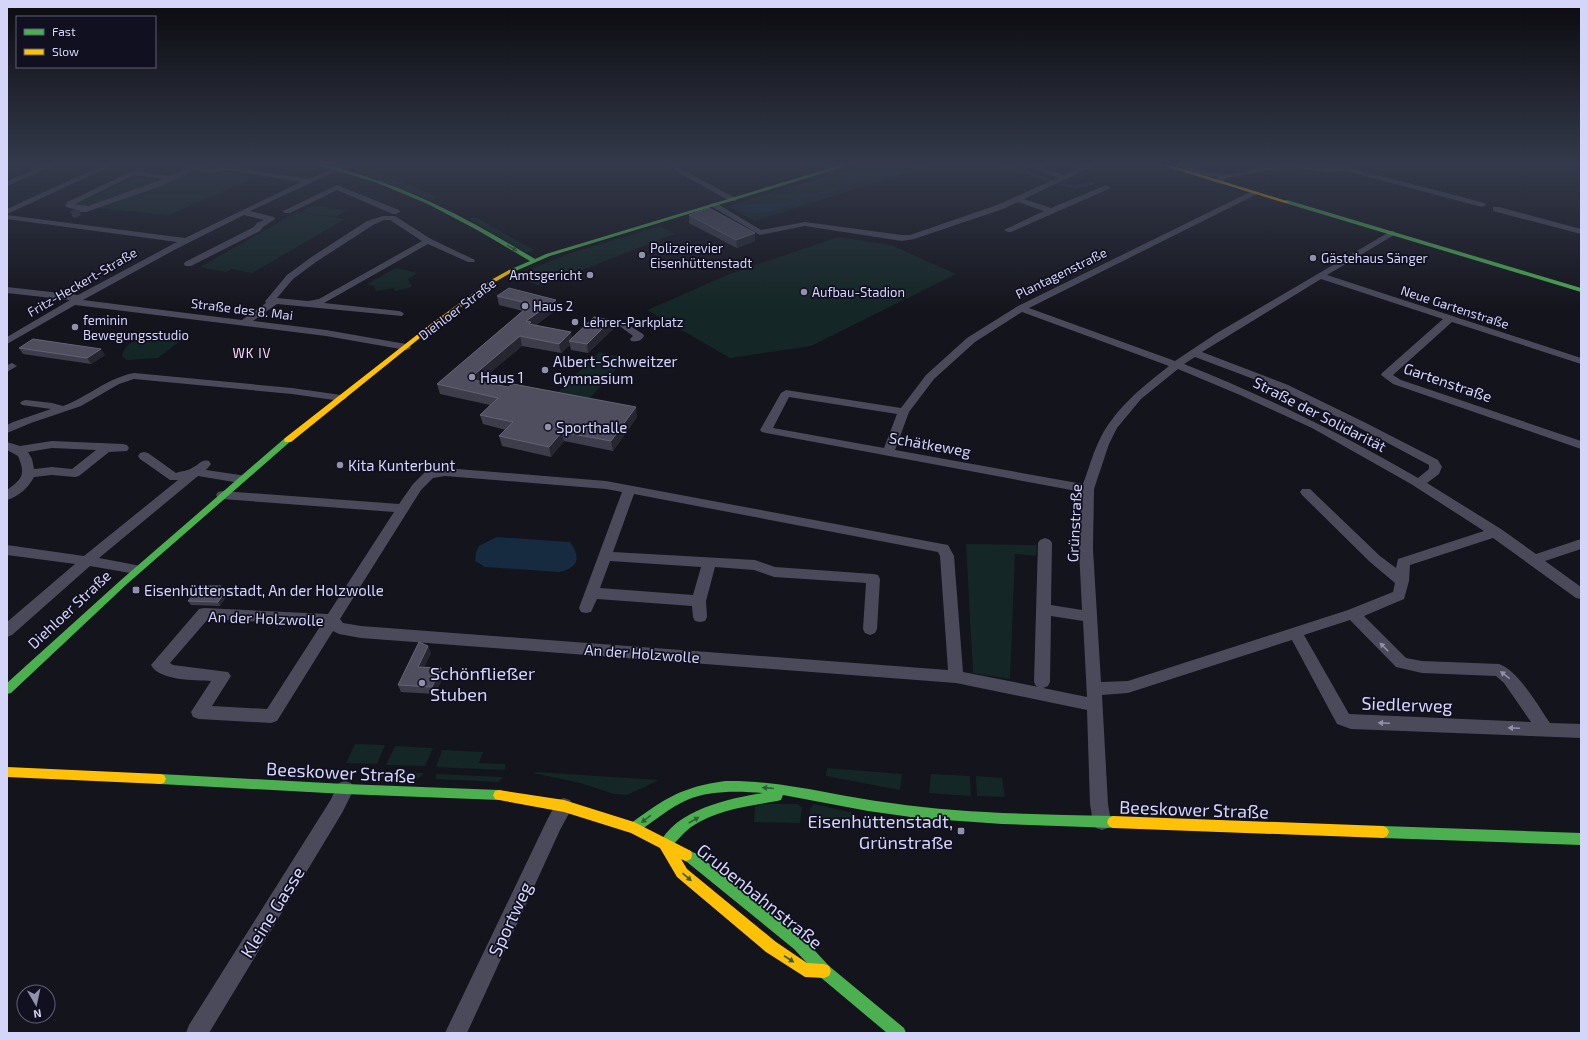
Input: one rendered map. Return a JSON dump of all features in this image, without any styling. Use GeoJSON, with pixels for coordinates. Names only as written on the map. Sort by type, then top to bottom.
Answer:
{"type":"FeatureCollection","features":[{"type":"Feature","properties":{"kind":"main road"},"geometry":{"type":"LineString","coordinates":[[454,214],[534,260]]}},
{"type":"Feature","properties":{"kind":"main road","name":"Diehloer Straße"},"geometry":{"type":"LineString","coordinates":[[7,690],[136,569],[240,479],[406,347],[493,281],[514,269],[548,255],[685,214]]}},
{"type":"Feature","properties":{"kind":"main road"},"geometry":{"type":"LineString","coordinates":[[1325,214],[1581,290]]}},
{"type":"Feature","properties":{"kind":"main road"},"geometry":{"type":"LineString","coordinates":[[537,249],[548,255]]}},
{"type":"Feature","properties":{"kind":"main road","name":"Beeskower Straße"},"geometry":{"type":"LineString","coordinates":[[7,772],[345,789],[502,795],[564,806],[634,828],[665,845]]}},
{"type":"Feature","properties":{"kind":"main road"},"geometry":{"type":"LineString","coordinates":[[634,828],[663,806],[695,791],[753,786],[807,794]]}},
{"type":"Feature","properties":{"kind":"main road"},"geometry":{"type":"LineString","coordinates":[[665,845],[678,830],[695,819],[717,809],[752,800],[807,794]]}},
{"type":"Feature","properties":{"kind":"main road","name":"Beeskower Straße"},"geometry":{"type":"LineString","coordinates":[[807,794],[927,813],[984,818],[1581,839]]}},
{"type":"Feature","properties":{"kind":"main road","name":"Grubenbahnstraße"},"geometry":{"type":"LineString","coordinates":[[665,845],[682,873],[771,947],[805,970],[824,971]]}},
{"type":"Feature","properties":{"kind":"main road","name":"Grubenbahnstraße"},"geometry":{"type":"LineString","coordinates":[[665,845],[692,858],[799,944],[824,971],[899,1033]]}},
{"type":"Feature","properties":{"kind":"street","name":"Fritz-Heckert-Straße"},"geometry":{"type":"LineString","coordinates":[[7,341],[185,240],[240,214]]}},
{"type":"Feature","properties":{"kind":"street"},"geometry":{"type":"LineString","coordinates":[[188,264],[257,229],[260,225],[271,219],[249,214]]}},
{"type":"Feature","properties":{"kind":"street"},"geometry":{"type":"LineString","coordinates":[[727,214],[760,233],[805,224],[902,238],[911,237],[981,214]]}},
{"type":"Feature","properties":{"kind":"street"},"geometry":{"type":"LineString","coordinates":[[1008,230],[1045,214]]}},
{"type":"Feature","properties":{"kind":"street","name":"Plantagenstraße"},"geometry":{"type":"LineString","coordinates":[[888,452],[904,412],[930,377],[971,340],[1021,308],[1213,214]]}},
{"type":"Feature","properties":{"kind":"street"},"geometry":{"type":"LineString","coordinates":[[1513,214],[1581,232]]}},
{"type":"Feature","properties":{"kind":"street"},"geometry":{"type":"LineString","coordinates":[[7,217],[185,240]]}},
{"type":"Feature","properties":{"kind":"street"},"geometry":{"type":"LineString","coordinates":[[55,223],[67,217]]}},
{"type":"Feature","properties":{"kind":"street"},"geometry":{"type":"LineString","coordinates":[[399,314],[270,301],[290,277],[370,223],[383,218],[392,218],[428,241],[471,260]]}},
{"type":"Feature","properties":{"kind":"street","name":"Grünstraße"},"geometry":{"type":"LineString","coordinates":[[1102,822],[1099,804],[1086,549],[1088,489],[1103,444],[1112,427],[1137,398],[1176,365],[1221,335],[1391,233]]}},
{"type":"Feature","properties":{"kind":"street"},"geometry":{"type":"LineString","coordinates":[[308,304],[322,301],[428,241]]}},
{"type":"Feature","properties":{"kind":"street","name":"Neue Gartenstraße"},"geometry":{"type":"LineString","coordinates":[[1321,276],[1581,361]]}},
{"type":"Feature","properties":{"kind":"street","name":"Straße des 8. Mai"},"geometry":{"type":"LineString","coordinates":[[7,290],[326,333],[406,347]]}},
{"type":"Feature","properties":{"kind":"street"},"geometry":{"type":"LineString","coordinates":[[245,322],[275,301]]}},
{"type":"Feature","properties":{"kind":"street","name":"Straße der Solidarität"},"geometry":{"type":"LineString","coordinates":[[1021,308],[1176,365],[1242,392],[1315,426],[1417,484],[1496,532],[1581,594]]}},
{"type":"Feature","properties":{"kind":"street","name":"Gartenstraße"},"geometry":{"type":"LineString","coordinates":[[1449,319],[1386,374],[1397,382],[1581,445]]}},
{"type":"Feature","properties":{"kind":"street"},"geometry":{"type":"LineString","coordinates":[[622,324],[639,336],[635,339]]}},
{"type":"Feature","properties":{"kind":"street"},"geometry":{"type":"LineString","coordinates":[[1194,353],[1280,386],[1360,424],[1434,463],[1436,467],[1434,470],[1417,484]]}},
{"type":"Feature","properties":{"kind":"street"},"geometry":{"type":"LineString","coordinates":[[7,430],[27,420],[61,410],[86,400],[121,379],[134,376],[281,390],[341,398]]}},
{"type":"Feature","properties":{"kind":"street","name":"Schätkeweg"},"geometry":{"type":"LineString","coordinates":[[904,412],[786,393],[766,430],[1088,489]]}},
{"type":"Feature","properties":{"kind":"street"},"geometry":{"type":"LineString","coordinates":[[26,403],[52,406],[61,410]]}},
{"type":"Feature","properties":{"kind":"street"},"geometry":{"type":"LineString","coordinates":[[20,450],[38,445],[60,444],[123,448]]}},
{"type":"Feature","properties":{"kind":"street"},"geometry":{"type":"LineString","coordinates":[[7,446],[20,450],[25,455],[30,474],[24,483],[7,496]]}},
{"type":"Feature","properties":{"kind":"street"},"geometry":{"type":"LineString","coordinates":[[30,474],[52,471],[75,474],[106,448]]}},
{"type":"Feature","properties":{"kind":"street"},"geometry":{"type":"LineString","coordinates":[[144,456],[174,477],[200,468],[240,479]]}},
{"type":"Feature","properties":{"kind":"street","name":"Diehloer Straße"},"geometry":{"type":"LineString","coordinates":[[7,631],[87,561],[200,468]]}},
{"type":"Feature","properties":{"kind":"street","name":"An der Holzwolle"},"geometry":{"type":"LineString","coordinates":[[956,677],[947,556],[943,548],[629,489],[602,485],[445,472],[429,475],[417,487],[403,508],[332,620],[271,716],[199,712],[223,676],[171,671],[159,665],[204,613],[332,620],[339,628],[361,632],[956,677],[1095,705]]}},
{"type":"Feature","properties":{"kind":"street"},"geometry":{"type":"LineString","coordinates":[[586,608],[629,489]]}},
{"type":"Feature","properties":{"kind":"street"},"geometry":{"type":"LineString","coordinates":[[1306,492],[1375,559],[1402,580]]}},
{"type":"Feature","properties":{"kind":"street"},"geometry":{"type":"LineString","coordinates":[[222,495],[403,508]]}},
{"type":"Feature","properties":{"kind":"street"},"geometry":{"type":"LineString","coordinates":[[1094,688],[1112,689],[1128,687],[1353,614],[1399,595],[1403,562],[1496,532]]}},
{"type":"Feature","properties":{"kind":"street"},"geometry":{"type":"LineString","coordinates":[[1042,682],[1045,543]]}},
{"type":"Feature","properties":{"kind":"street"},"geometry":{"type":"LineString","coordinates":[[1535,559],[1581,544]]}},
{"type":"Feature","properties":{"kind":"street","name":"Diehloer Straße"},"geometry":{"type":"LineString","coordinates":[[7,550],[136,569]]}},
{"type":"Feature","properties":{"kind":"street"},"geometry":{"type":"LineString","coordinates":[[605,556],[755,565],[774,572],[873,579],[870,629]]}},
{"type":"Feature","properties":{"kind":"street"},"geometry":{"type":"LineString","coordinates":[[700,617],[699,601],[709,562]]}},
{"type":"Feature","properties":{"kind":"street"},"geometry":{"type":"LineString","coordinates":[[592,593],[699,601]]}},
{"type":"Feature","properties":{"kind":"street"},"geometry":{"type":"LineString","coordinates":[[1043,609],[1090,617]]}},
{"type":"Feature","properties":{"kind":"street"},"geometry":{"type":"LineString","coordinates":[[1353,614],[1401,663],[1422,667],[1499,670],[1510,679],[1545,729]]}},
{"type":"Feature","properties":{"kind":"street","name":"Siedlerweg"},"geometry":{"type":"LineString","coordinates":[[1295,632],[1343,719],[1351,722],[1581,731]]}},
{"type":"Feature","properties":{"kind":"street","name":"Kleine Gasse"},"geometry":{"type":"LineString","coordinates":[[197,1033],[336,807],[345,789]]}},
{"type":"Feature","properties":{"kind":"street","name":"Sportweg"},"geometry":{"type":"LineString","coordinates":[[456,1033],[554,824],[564,806]]}},
{"type":"Feature","properties":{"kind":"shaded area"},"geometry":{"type":"Polygon","coordinates":[[[154,214],[172,214],[169,215],[154,214]]]}},
{"type":"Feature","properties":{"kind":"shaded area"},"geometry":{"type":"Polygon","coordinates":[[[294,214],[308,214],[345,219],[252,273],[232,269],[226,272],[200,267],[294,214]]]}},
{"type":"Feature","properties":{"kind":"shaded area"},"geometry":{"type":"Polygon","coordinates":[[[312,214],[341,214],[336,217],[312,214]]]}},
{"type":"Feature","properties":{"kind":"shaded area"},"geometry":{"type":"Polygon","coordinates":[[[741,214],[778,214],[754,221],[741,214]]]}},
{"type":"Feature","properties":{"kind":"shaded area"},"geometry":{"type":"Polygon","coordinates":[[[475,217],[534,250],[527,253],[469,219],[475,217]]]}},
{"type":"Feature","properties":{"kind":"shaded area"},"geometry":{"type":"Polygon","coordinates":[[[660,226],[674,234],[544,285],[537,285],[516,277],[571,253],[660,226]]]}},
{"type":"Feature","properties":{"kind":"shaded area","name":"Aufbau-Stadion"},"geometry":{"type":"Polygon","coordinates":[[[838,237],[891,245],[956,274],[811,346],[730,358],[647,310],[730,274],[838,237]]]}},
{"type":"Feature","properties":{"kind":"shaded area"},"geometry":{"type":"Polygon","coordinates":[[[396,268],[417,273],[408,279],[412,287],[395,291],[393,288],[376,291],[374,286],[367,284],[396,268]]]}},
{"type":"Feature","properties":{"kind":"shaded area"},"geometry":{"type":"Polygon","coordinates":[[[163,332],[175,333],[185,337],[158,358],[127,360],[122,356],[127,346],[138,338],[163,332]]]}},
{"type":"Feature","properties":{"kind":"shaded area"},"geometry":{"type":"Polygon","coordinates":[[[599,352],[626,358],[588,400],[557,393],[599,352]]]}},
{"type":"Feature","properties":{"kind":"shaded area"},"geometry":{"type":"Polygon","coordinates":[[[966,544],[1037,545],[1036,556],[1015,554],[1010,679],[973,673],[966,544]]]}},
{"type":"Feature","properties":{"kind":"shaded area"},"geometry":{"type":"Polygon","coordinates":[[[355,744],[385,745],[377,764],[346,763],[355,744]]]}},
{"type":"Feature","properties":{"kind":"shaded area"},"geometry":{"type":"Polygon","coordinates":[[[395,746],[433,748],[425,766],[386,765],[395,746]]]}},
{"type":"Feature","properties":{"kind":"shaded area"},"geometry":{"type":"Polygon","coordinates":[[[442,750],[483,752],[479,763],[505,764],[505,770],[436,767],[442,750]]]}},
{"type":"Feature","properties":{"kind":"shaded area"},"geometry":{"type":"Polygon","coordinates":[[[827,768],[902,774],[900,790],[826,776],[827,768]]]}},
{"type":"Feature","properties":{"kind":"shaded area"},"geometry":{"type":"Polygon","coordinates":[[[384,771],[424,773],[419,778],[381,777],[384,771]]]}},
{"type":"Feature","properties":{"kind":"shaded area"},"geometry":{"type":"Polygon","coordinates":[[[533,773],[659,780],[627,795],[614,794],[580,783],[533,773]]]}},
{"type":"Feature","properties":{"kind":"shaded area"},"geometry":{"type":"Polygon","coordinates":[[[436,774],[503,777],[499,782],[436,779],[436,774]]]}},
{"type":"Feature","properties":{"kind":"shaded area"},"geometry":{"type":"Polygon","coordinates":[[[931,774],[970,776],[971,796],[929,793],[931,774]]]}},
{"type":"Feature","properties":{"kind":"shaded area"},"geometry":{"type":"Polygon","coordinates":[[[976,776],[1002,778],[1005,797],[977,796],[976,776]]]}},
{"type":"Feature","properties":{"kind":"shaded area"},"geometry":{"type":"Polygon","coordinates":[[[761,804],[798,804],[802,808],[800,823],[754,822],[755,807],[761,804]]]}},
{"type":"Feature","properties":{"kind":"shaded area"},"geometry":{"type":"Polygon","coordinates":[[[814,804],[854,813],[853,825],[809,824],[810,809],[814,804]]]}},
{"type":"Feature","properties":{"kind":"shaded area"},"geometry":{"type":"Polygon","coordinates":[[[864,816],[927,821],[927,826],[925,829],[862,826],[864,816]]]}},
{"type":"Feature","properties":{"kind":"water"},"geometry":{"type":"Polygon","coordinates":[[[497,537],[570,542],[576,552],[576,561],[571,568],[559,572],[485,567],[475,561],[476,552],[479,546],[497,537]]]}},
{"type":"Feature","properties":{"kind":"building"},"geometry":{"type":"Polygon","coordinates":[[[693,214],[719,214],[755,233],[736,240],[689,215],[693,214]]]}},
{"type":"Feature","properties":{"kind":"building"},"geometry":{"type":"Polygon","coordinates":[[[509,288],[556,300],[526,321],[531,322],[529,324],[571,332],[559,344],[520,336],[469,379],[508,387],[513,384],[636,407],[611,441],[562,432],[549,447],[499,436],[513,422],[480,415],[498,398],[437,384],[531,304],[497,296],[509,288]]]}},
{"type":"Feature","properties":{"kind":"building"},"geometry":{"type":"Polygon","coordinates":[[[594,317],[611,320],[587,344],[569,341],[594,317]]]}},
{"type":"Feature","properties":{"kind":"building"},"geometry":{"type":"Polygon","coordinates":[[[33,339],[101,349],[87,358],[19,348],[33,339]]]}},
{"type":"Feature","properties":{"kind":"building"},"geometry":{"type":"Polygon","coordinates":[[[200,586],[221,586],[217,592],[225,592],[218,602],[188,601],[200,586]]]}},
{"type":"Feature","properties":{"kind":"building"},"geometry":{"type":"Polygon","coordinates":[[[419,642],[428,646],[418,667],[441,668],[432,687],[398,685],[419,642]]]}},
{"type":"Feature","properties":{"kind":"traffic: fast"},"geometry":{"type":"LineString","coordinates":[[451,214],[533,260]]}},
{"type":"Feature","properties":{"kind":"traffic: fast"},"geometry":{"type":"LineString","coordinates":[[511,271],[548,255],[686,214]]}},
{"type":"Feature","properties":{"kind":"traffic: fast"},"geometry":{"type":"LineString","coordinates":[[1326,214],[1581,290]]}},
{"type":"Feature","properties":{"kind":"traffic: fast"},"geometry":{"type":"LineString","coordinates":[[7,690],[124,582],[288,440]]}},
{"type":"Feature","properties":{"kind":"traffic: fast"},"geometry":{"type":"LineString","coordinates":[[160,779],[345,789],[499,795]]}},
{"type":"Feature","properties":{"kind":"traffic: fast"},"geometry":{"type":"LineString","coordinates":[[634,828],[666,805],[683,796],[702,790],[749,786],[773,788],[891,809],[946,815],[1113,822]]}},
{"type":"Feature","properties":{"kind":"traffic: fast"},"geometry":{"type":"LineString","coordinates":[[665,845],[678,830],[687,823],[708,812],[730,805],[777,796]]}},
{"type":"Feature","properties":{"kind":"traffic: fast"},"geometry":{"type":"LineString","coordinates":[[1383,832],[1581,839]]}},
{"type":"Feature","properties":{"kind":"traffic: fast"},"geometry":{"type":"LineString","coordinates":[[686,855],[692,858],[799,944],[824,971],[899,1033]]}},
{"type":"Feature","properties":{"kind":"traffic: slow"},"geometry":{"type":"LineString","coordinates":[[288,440],[429,328],[493,281],[511,271]]}},
{"type":"Feature","properties":{"kind":"traffic: slow"},"geometry":{"type":"LineString","coordinates":[[7,772],[160,779]]}},
{"type":"Feature","properties":{"kind":"traffic: slow"},"geometry":{"type":"LineString","coordinates":[[499,795],[564,806],[634,828],[686,855]]}},
{"type":"Feature","properties":{"kind":"traffic: slow"},"geometry":{"type":"LineString","coordinates":[[1113,822],[1383,832]]}},
{"type":"Feature","properties":{"kind":"traffic: slow"},"geometry":{"type":"LineString","coordinates":[[665,845],[682,873],[771,947],[805,970],[824,971]]}},
{"type":"Feature","properties":{"kind":"place","name":"Polizeirevier Eisenhüttenstadt"},"geometry":{"type":"Point","coordinates":[642,255]}},
{"type":"Feature","properties":{"kind":"place","name":"Gästehaus Sänger"},"geometry":{"type":"Point","coordinates":[1313,258]}},
{"type":"Feature","properties":{"kind":"place","name":"Amtsgericht"},"geometry":{"type":"Point","coordinates":[590,275]}},
{"type":"Feature","properties":{"kind":"place","name":"Aufbau-Stadion"},"geometry":{"type":"Point","coordinates":[804,292]}},
{"type":"Feature","properties":{"kind":"place","name":"Haus 2"},"geometry":{"type":"Point","coordinates":[525,306]}},
{"type":"Feature","properties":{"kind":"place","name":"Lehrer-Parkplatz"},"geometry":{"type":"Point","coordinates":[575,322]}},
{"type":"Feature","properties":{"kind":"place","name":"feminin Bewegungsstudio"},"geometry":{"type":"Point","coordinates":[75,327]}},
{"type":"Feature","properties":{"kind":"place","name":"Albert-Schweitzer Gymnasium"},"geometry":{"type":"Point","coordinates":[545,370]}},
{"type":"Feature","properties":{"kind":"place","name":"Haus 1"},"geometry":{"type":"Point","coordinates":[472,377]}},
{"type":"Feature","properties":{"kind":"place","name":"Sporthalle"},"geometry":{"type":"Point","coordinates":[548,427]}},
{"type":"Feature","properties":{"kind":"place","name":"Kita Kunterbunt"},"geometry":{"type":"Point","coordinates":[340,465]}},
{"type":"Feature","properties":{"kind":"place","name":"Eisenhüttenstadt, An der Holzwolle"},"geometry":{"type":"Point","coordinates":[136,590]}},
{"type":"Feature","properties":{"kind":"place","name":"Schönfließer Stuben"},"geometry":{"type":"Point","coordinates":[422,683]}},
{"type":"Feature","properties":{"kind":"place","name":"Eisenhüttenstadt, Grünstraße"},"geometry":{"type":"Point","coordinates":[961,831]}},
{"type":"Feature","properties":{"kind":"district","name":"WK IV"},"geometry":{"type":"Point","coordinates":[252,353]}}]}
